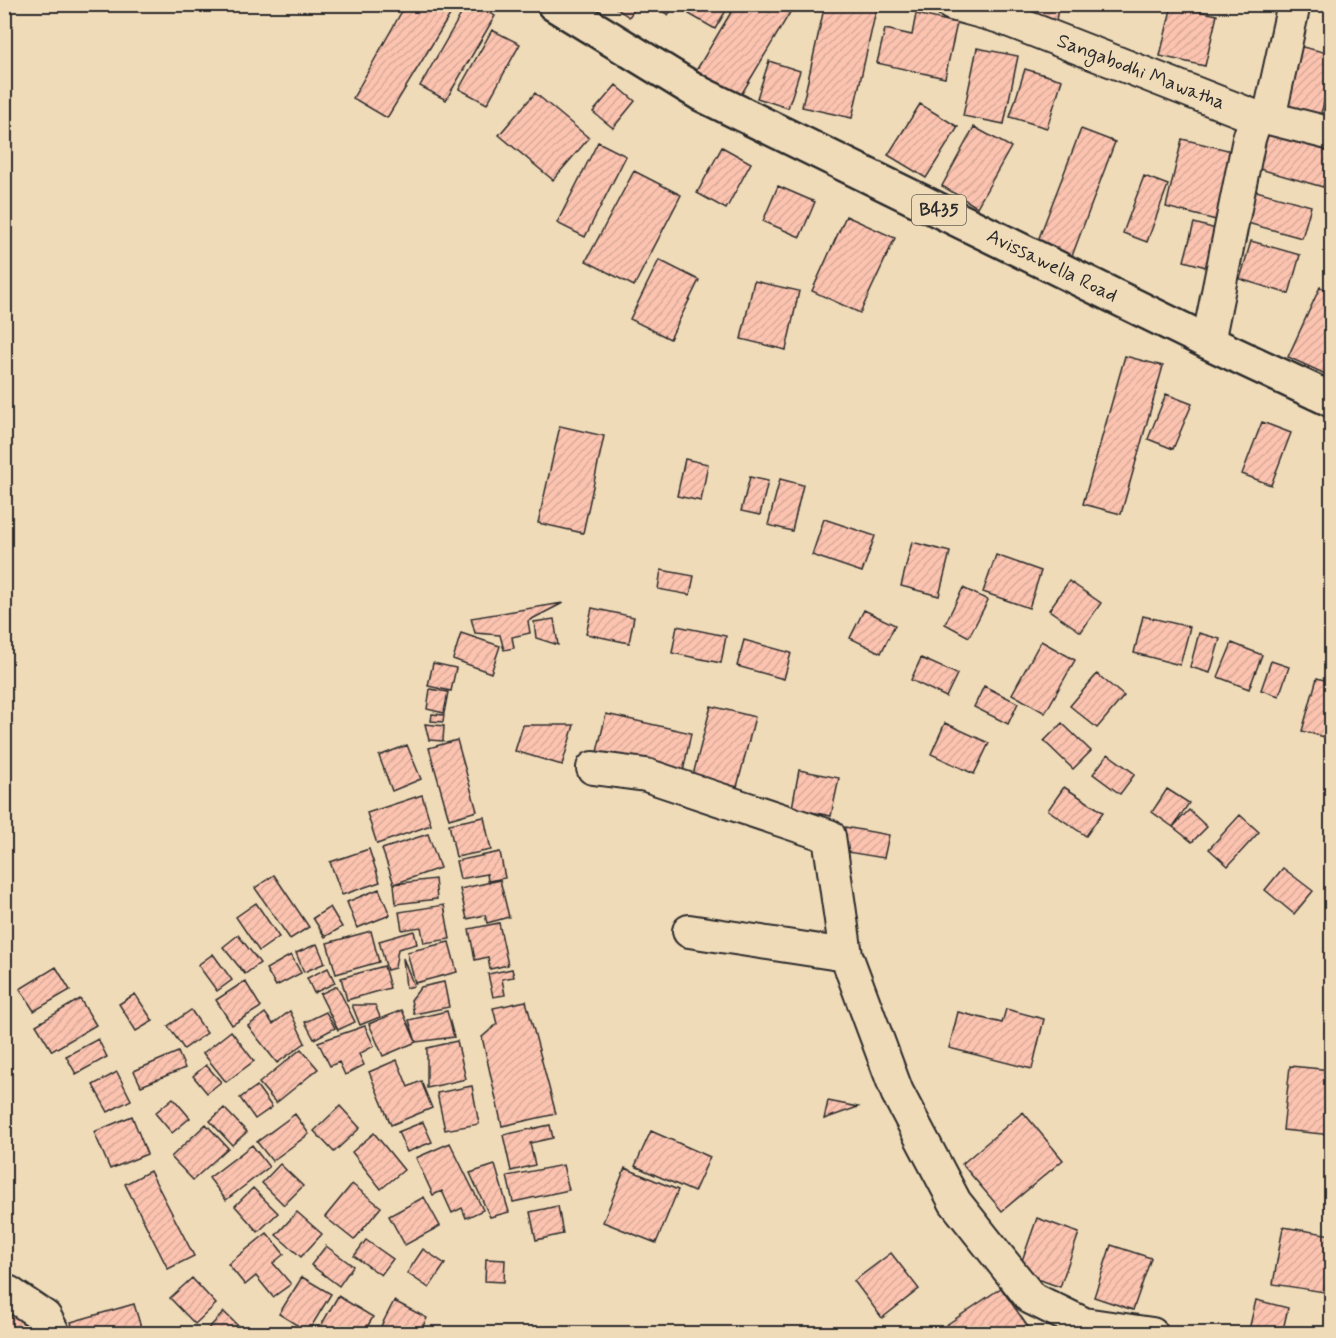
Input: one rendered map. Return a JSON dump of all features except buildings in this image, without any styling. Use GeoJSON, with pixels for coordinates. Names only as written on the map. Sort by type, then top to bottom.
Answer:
{"type":"FeatureCollection","features":[{"type":"Feature","properties":{"kind":"main road","name":"Avissawella Road"},"geometry":{"type":"LineString","coordinates":[[554,4],[701,94],[1208,342],[1332,400]]}},
{"type":"Feature","properties":{"kind":"street","name":"Sangabodhi Mawatha"},"geometry":{"type":"LineString","coordinates":[[952,4],[1002,11],[1263,118],[1332,134]]}},
{"type":"Feature","properties":{"kind":"street"},"geometry":{"type":"LineString","coordinates":[[1208,342],[1249,139],[1263,118],[1294,4]]}},
{"type":"Feature","properties":{"kind":"street"},"geometry":{"type":"LineString","coordinates":[[593,768],[646,775],[829,836],[846,955],[897,1092],[955,1202],[1031,1298],[1084,1324],[1152,1334]]}},
{"type":"Feature","properties":{"kind":"street"},"geometry":{"type":"LineString","coordinates":[[689,931],[846,955]]}},
{"type":"Feature","properties":{"kind":"street"},"geometry":{"type":"LineString","coordinates":[[4,1292],[8,1292],[45,1317],[54,1334]]}}]}
